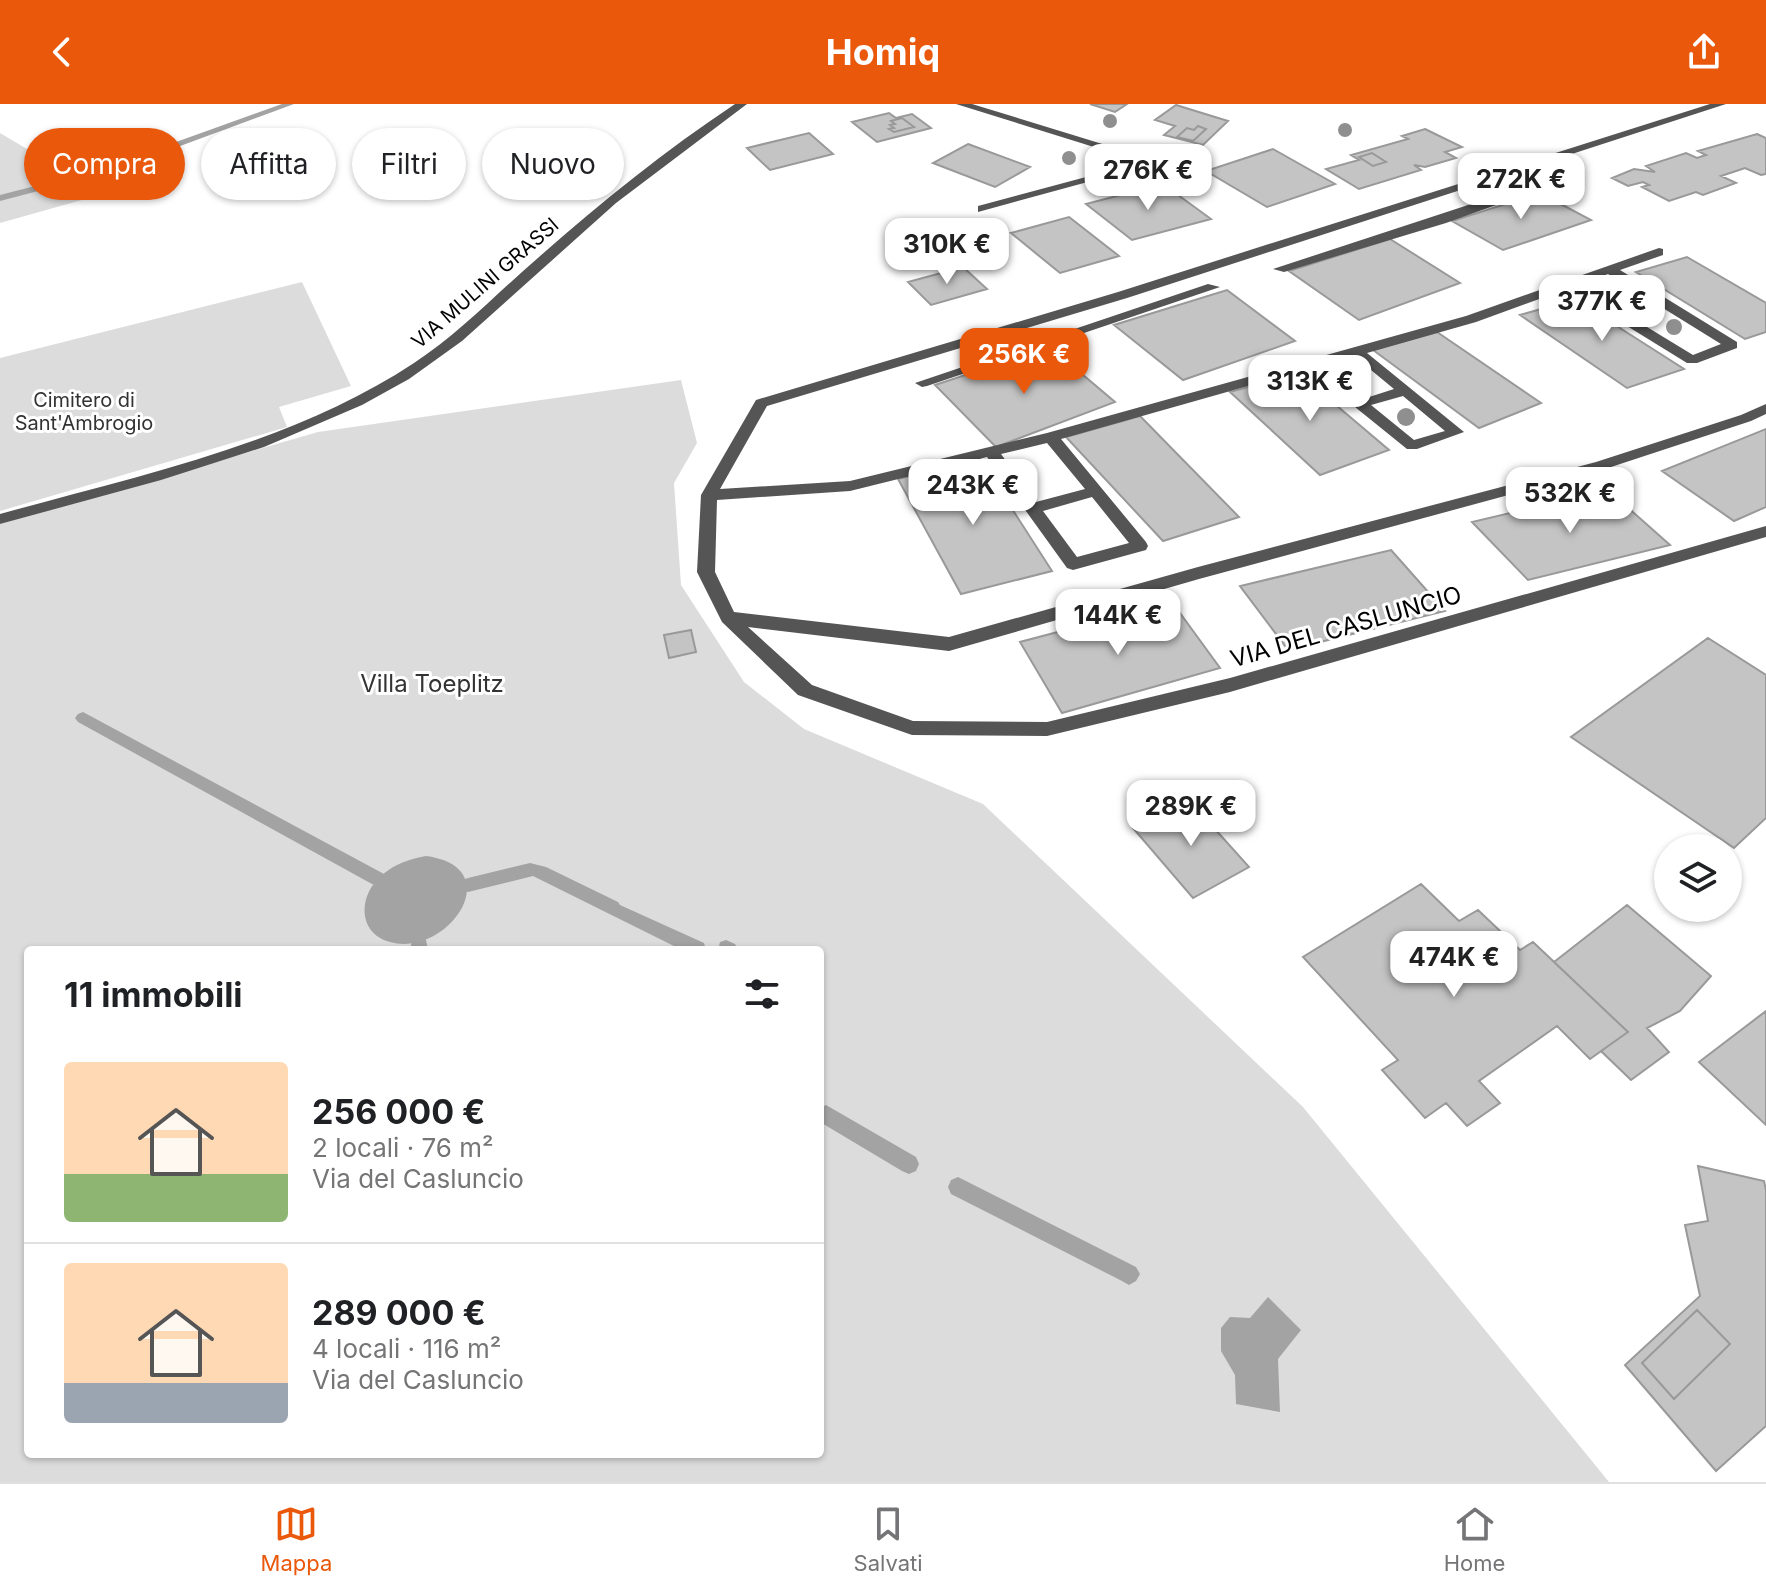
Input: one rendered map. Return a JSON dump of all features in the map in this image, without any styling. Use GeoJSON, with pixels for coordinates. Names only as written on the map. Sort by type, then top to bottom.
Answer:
{"type":"FeatureCollection","features":[{"type":"Feature","properties":{"kind":"street","name":"VIA MULINI GRASSI"},"geometry":{"type":"LineString","coordinates":[[0,519],[247,445],[312,421],[404,376],[457,338],[662,159],[742,104]]}},
{"type":"Feature","properties":{"kind":"street"},"geometry":{"type":"LineString","coordinates":[[961,104],[1155,162],[982,209]]}},
{"type":"Feature","properties":{"kind":"street"},"geometry":{"type":"LineString","coordinates":[[1058,313],[1385,209],[1465,188],[1721,104]]}},
{"type":"Feature","properties":{"kind":"street"},"geometry":{"type":"LineString","coordinates":[[1279,269],[1421,230],[1526,190],[1545,194]]}},
{"type":"Feature","properties":{"kind":"street"},"geometry":{"type":"LineString","coordinates":[[1385,209],[1421,230]]}},
{"type":"Feature","properties":{"kind":"street"},"geometry":{"type":"LineString","coordinates":[[709,495],[850,486],[1051,437],[1477,317],[1659,252]]}},
{"type":"Feature","properties":{"kind":"street"},"geometry":{"type":"LineString","coordinates":[[1569,285],[1649,314],[1732,345],[1692,360],[1649,314],[1610,270]]}},
{"type":"Feature","properties":{"kind":"street"},"geometry":{"type":"LineString","coordinates":[[922,383],[1213,287]]}},
{"type":"Feature","properties":{"kind":"street"},"geometry":{"type":"LineString","coordinates":[[1058,313],[1094,343]]}},
{"type":"Feature","properties":{"kind":"street","name":"VIA DEL CASLUNCIO"},"geometry":{"type":"LineString","coordinates":[[1058,313],[921,358],[761,403],[709,495],[706,572],[728,618],[805,690],[912,728],[1047,729],[1230,685],[1766,531]]}},
{"type":"Feature","properties":{"kind":"street"},"geometry":{"type":"LineString","coordinates":[[1312,365],[1412,446],[1456,432],[1357,352]]}},
{"type":"Feature","properties":{"kind":"street"},"geometry":{"type":"LineString","coordinates":[[1360,404],[1405,391]]}},
{"type":"Feature","properties":{"kind":"street"},"geometry":{"type":"LineString","coordinates":[[728,618],[949,644],[1198,573],[1602,465],[1746,418],[1766,408]]}},
{"type":"Feature","properties":{"kind":"street"},"geometry":{"type":"LineString","coordinates":[[991,452],[1073,564],[1140,546],[1051,437]]}},
{"type":"Feature","properties":{"kind":"street"},"geometry":{"type":"LineString","coordinates":[[1032,509],[1095,491]]}},
{"type":"Feature","properties":{"kind":"green space"},"geometry":{"type":"Polygon","coordinates":[[[0,133],[24,147],[24,200],[82,200],[0,223],[0,133]]]}},
{"type":"Feature","properties":{"kind":"green space","name":"Cimitero di Sant'Ambrogio"},"geometry":{"type":"Polygon","coordinates":[[[302,282],[351,386],[279,407],[287,427],[0,511],[0,358],[302,282]]]}},
{"type":"Feature","properties":{"kind":"green space","name":"Villa Toeplitz"},"geometry":{"type":"Polygon","coordinates":[[[681,380],[697,443],[674,483],[681,585],[744,682],[804,729],[983,804],[1303,1107],[1609,1482],[0,1482],[0,524],[318,432],[681,380]]]}},
{"type":"Feature","properties":{"kind":"shaded area"},"geometry":{"type":"Polygon","coordinates":[[[426,856],[451,864],[464,876],[467,892],[461,909],[449,925],[432,937],[412,943],[390,942],[379,937],[371,931],[367,922],[365,903],[368,893],[374,883],[392,868],[426,856]]]}},
{"type":"Feature","properties":{"kind":"shaded area"},"geometry":{"type":"Polygon","coordinates":[[[1268,1297],[1301,1330],[1278,1359],[1280,1412],[1236,1404],[1235,1375],[1221,1351],[1221,1328],[1230,1317],[1250,1318],[1268,1297]]]}},
{"type":"Feature","properties":{"kind":"building"},"geometry":{"type":"Polygon","coordinates":[[[1090,104],[1127,104],[1115,112],[1090,104]]]}},
{"type":"Feature","properties":{"kind":"building"},"geometry":{"type":"Polygon","coordinates":[[[1176,105],[1228,121],[1203,145],[1164,135],[1175,126],[1155,120],[1176,105]]]}},
{"type":"Feature","properties":{"kind":"building"},"geometry":{"type":"Polygon","coordinates":[[[889,113],[896,118],[912,114],[931,128],[877,142],[852,122],[889,113]]]}},
{"type":"Feature","properties":{"kind":"building"},"geometry":{"type":"Polygon","coordinates":[[[902,118],[914,127],[894,132],[889,129],[894,128],[890,125],[895,124],[891,121],[902,118]]]}},
{"type":"Feature","properties":{"kind":"building"},"geometry":{"type":"Polygon","coordinates":[[[1198,126],[1206,129],[1193,141],[1177,137],[1187,128],[1194,130],[1198,126]]]}},
{"type":"Feature","properties":{"kind":"building"},"geometry":{"type":"Polygon","coordinates":[[[1425,129],[1462,147],[1445,152],[1456,158],[1425,167],[1414,165],[1421,170],[1359,189],[1326,169],[1359,160],[1351,155],[1408,139],[1402,136],[1425,129]]]}},
{"type":"Feature","properties":{"kind":"building"},"geometry":{"type":"Polygon","coordinates":[[[809,133],[833,154],[770,170],[747,148],[809,133]]]}},
{"type":"Feature","properties":{"kind":"building"},"geometry":{"type":"Polygon","coordinates":[[[1757,134],[1766,138],[1766,174],[1745,168],[1721,176],[1736,183],[1703,195],[1696,192],[1669,201],[1642,187],[1649,185],[1643,182],[1628,186],[1612,178],[1634,169],[1655,172],[1646,166],[1686,153],[1697,158],[1706,155],[1698,151],[1757,134]]]}},
{"type":"Feature","properties":{"kind":"building"},"geometry":{"type":"Polygon","coordinates":[[[968,144],[1030,167],[995,187],[933,163],[968,144]]]}},
{"type":"Feature","properties":{"kind":"building"},"geometry":{"type":"Polygon","coordinates":[[[1273,149],[1335,184],[1267,207],[1206,171],[1273,149]]]}},
{"type":"Feature","properties":{"kind":"building"},"geometry":{"type":"Polygon","coordinates":[[[1372,153],[1386,162],[1373,166],[1359,157],[1372,153]]]}},
{"type":"Feature","properties":{"kind":"building"},"geometry":{"type":"Polygon","coordinates":[[[1163,184],[1211,219],[1132,240],[1086,204],[1163,184]]]}},
{"type":"Feature","properties":{"kind":"building"},"geometry":{"type":"Polygon","coordinates":[[[1540,193],[1591,220],[1503,250],[1452,221],[1540,193]]]}},
{"type":"Feature","properties":{"kind":"building"},"geometry":{"type":"Polygon","coordinates":[[[1069,217],[1119,256],[1060,273],[1011,233],[1069,217]]]}},
{"type":"Feature","properties":{"kind":"building"},"geometry":{"type":"Polygon","coordinates":[[[1390,239],[1460,283],[1359,320],[1289,271],[1390,239]]]}},
{"type":"Feature","properties":{"kind":"building"},"geometry":{"type":"Polygon","coordinates":[[[1687,257],[1766,303],[1766,332],[1745,339],[1636,272],[1687,257]]]}},
{"type":"Feature","properties":{"kind":"building"},"geometry":{"type":"Polygon","coordinates":[[[963,267],[987,289],[931,305],[908,282],[963,267]]]}},
{"type":"Feature","properties":{"kind":"building"},"geometry":{"type":"Polygon","coordinates":[[[1227,290],[1295,341],[1183,380],[1114,325],[1227,290]]]}},
{"type":"Feature","properties":{"kind":"building"},"geometry":{"type":"Polygon","coordinates":[[[1576,299],[1684,369],[1627,388],[1520,315],[1576,299]]]}},
{"type":"Feature","properties":{"kind":"building"},"geometry":{"type":"Polygon","coordinates":[[[1437,332],[1541,403],[1479,428],[1373,350],[1437,332]]]}},
{"type":"Feature","properties":{"kind":"building"},"geometry":{"type":"Polygon","coordinates":[[[1050,347],[1115,402],[996,447],[935,385],[1050,347]]]}},
{"type":"Feature","properties":{"kind":"building"},"geometry":{"type":"Polygon","coordinates":[[[1299,373],[1389,450],[1320,475],[1230,392],[1299,373]]]}},
{"type":"Feature","properties":{"kind":"building"},"geometry":{"type":"Polygon","coordinates":[[[1140,416],[1239,517],[1163,541],[1066,437],[1140,416]]]}},
{"type":"Feature","properties":{"kind":"building"},"geometry":{"type":"Polygon","coordinates":[[[1766,429],[1766,507],[1734,521],[1662,471],[1766,429]]]}},
{"type":"Feature","properties":{"kind":"building"},"geometry":{"type":"Polygon","coordinates":[[[980,459],[1052,571],[961,594],[898,479],[980,459]]]}},
{"type":"Feature","properties":{"kind":"building"},"geometry":{"type":"Polygon","coordinates":[[[1608,490],[1670,545],[1528,580],[1472,522],[1608,490]]]}},
{"type":"Feature","properties":{"kind":"building"},"geometry":{"type":"Polygon","coordinates":[[[1391,550],[1445,611],[1288,650],[1240,586],[1391,550]]]}},
{"type":"Feature","properties":{"kind":"building"},"geometry":{"type":"Polygon","coordinates":[[[1172,602],[1220,668],[1062,713],[1020,642],[1172,602]]]}},
{"type":"Feature","properties":{"kind":"building"},"geometry":{"type":"Polygon","coordinates":[[[691,630],[696,652],[669,658],[664,635],[691,630]]]}},
{"type":"Feature","properties":{"kind":"building"},"geometry":{"type":"Polygon","coordinates":[[[1708,638],[1766,675],[1766,818],[1742,840],[1742,834],[1713,834],[1571,737],[1708,638]]]}},
{"type":"Feature","properties":{"kind":"building"},"geometry":{"type":"Polygon","coordinates":[[[1188,799],[1249,867],[1193,898],[1133,828],[1188,799]]]}},
{"type":"Feature","properties":{"kind":"building"},"geometry":{"type":"Polygon","coordinates":[[[1421,884],[1459,921],[1478,910],[1520,950],[1533,942],[1628,1032],[1590,1059],[1557,1026],[1479,1081],[1500,1103],[1467,1126],[1446,1103],[1425,1118],[1382,1070],[1398,1060],[1303,957],[1421,884]]]}},
{"type":"Feature","properties":{"kind":"building"},"geometry":{"type":"Polygon","coordinates":[[[1627,905],[1711,976],[1680,1011],[1647,1028],[1669,1052],[1631,1080],[1601,1051],[1628,1032],[1554,962],[1627,905]]]}},
{"type":"Feature","properties":{"kind":"building"},"geometry":{"type":"Polygon","coordinates":[[[1766,1011],[1766,1125],[1699,1062],[1766,1011]]]}},
{"type":"Feature","properties":{"kind":"building"},"geometry":{"type":"Polygon","coordinates":[[[1698,1166],[1764,1181],[1766,1190],[1766,1426],[1716,1471],[1625,1365],[1700,1296],[1685,1225],[1708,1221],[1698,1166]]]}},
{"type":"Feature","properties":{"kind":"building"},"geometry":{"type":"Polygon","coordinates":[[[1697,1310],[1730,1344],[1674,1399],[1642,1363],[1697,1310]]]}},
{"type":"Feature","properties":{"kind":"waterway"},"geometry":{"type":"LineString","coordinates":[[0,198],[104,171],[290,104]]}},
{"type":"Feature","properties":{"kind":"waterway"},"geometry":{"type":"LineString","coordinates":[[83,718],[378,879]]}},
{"type":"Feature","properties":{"kind":"waterway"},"geometry":{"type":"LineString","coordinates":[[468,885],[530,870]]}},
{"type":"Feature","properties":{"kind":"waterway"},"geometry":{"type":"LineString","coordinates":[[540,872],[612,907]]}},
{"type":"Feature","properties":{"kind":"waterway"},"geometry":{"type":"LineString","coordinates":[[621,912],[692,946]]}},
{"type":"Feature","properties":{"kind":"waterway"},"geometry":{"type":"LineString","coordinates":[[419,941],[419,946]]}},
{"type":"Feature","properties":{"kind":"waterway"},"geometry":{"type":"LineString","coordinates":[[826,1115],[909,1164]]}},
{"type":"Feature","properties":{"kind":"waterway"},"geometry":{"type":"LineString","coordinates":[[958,1187],[1129,1274]]}}]}
